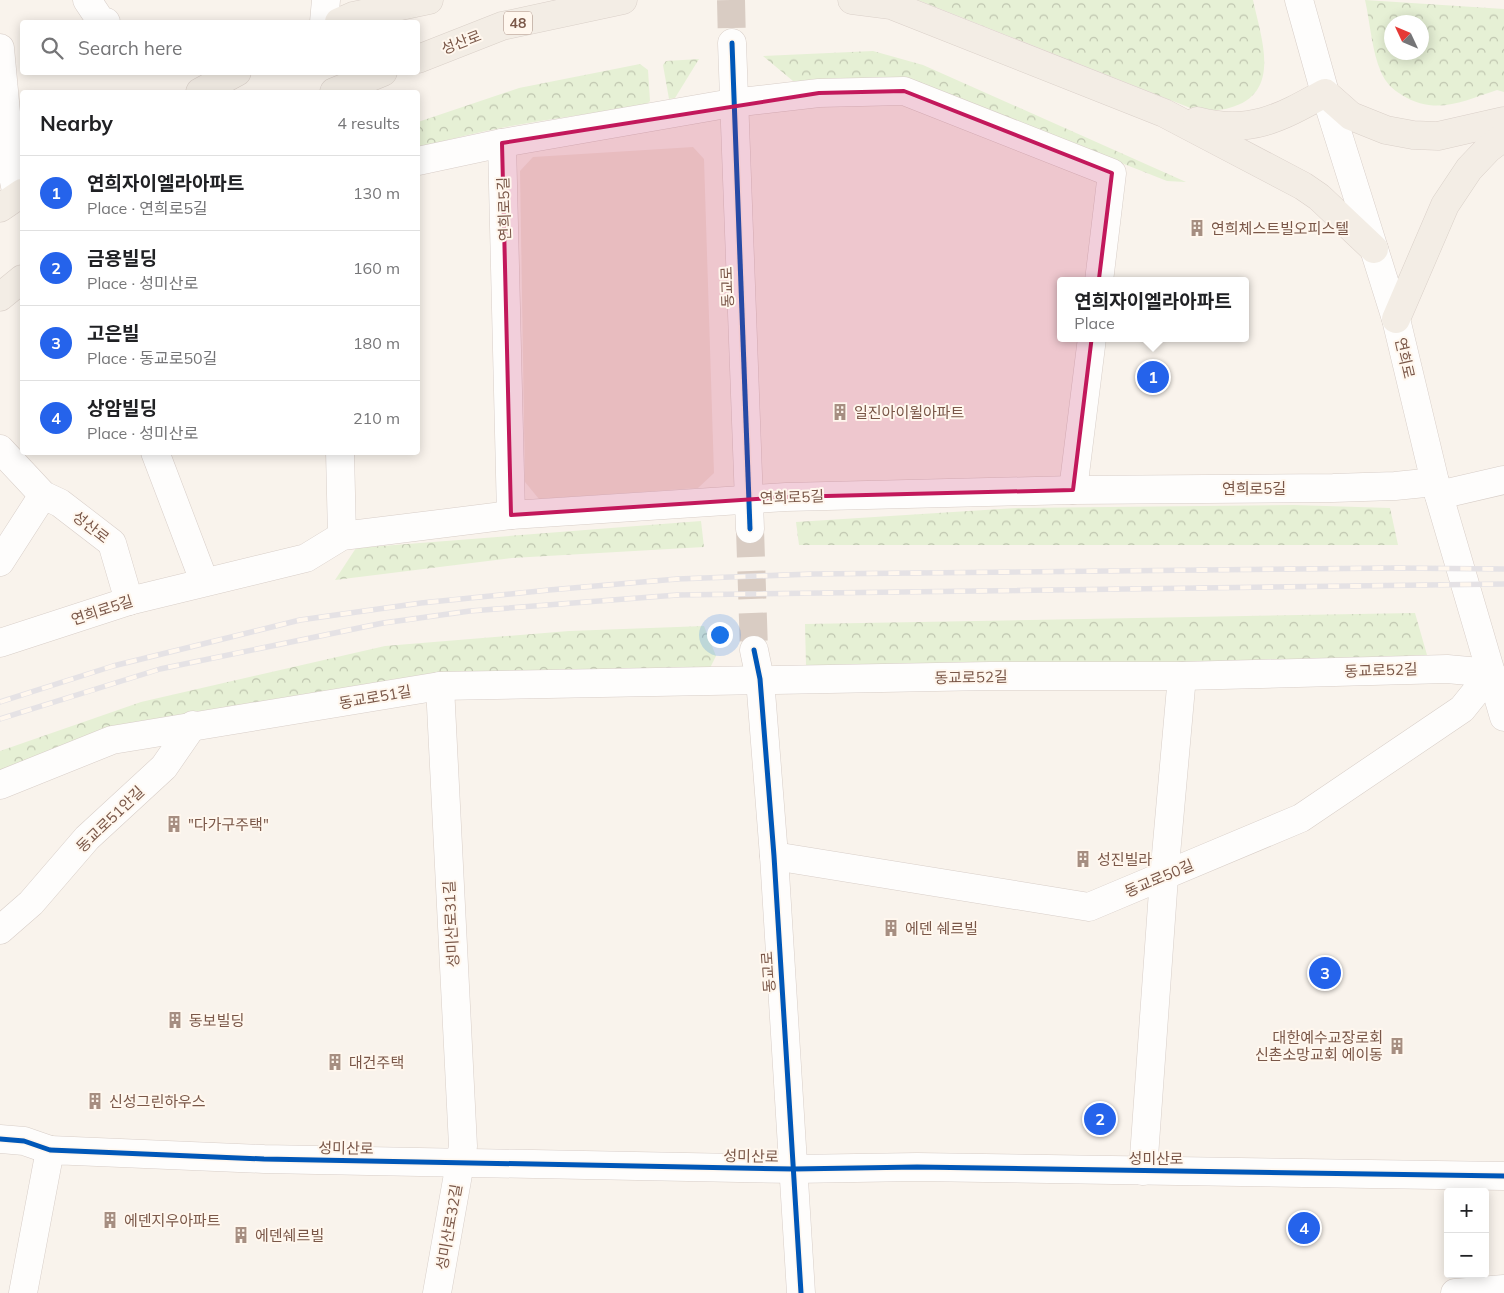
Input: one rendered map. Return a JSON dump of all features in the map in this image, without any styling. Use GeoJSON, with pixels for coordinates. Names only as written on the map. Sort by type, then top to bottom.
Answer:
{"type":"FeatureCollection","features":[{"type":"Feature","properties":{"kind":"main road"},"geometry":{"type":"LineString","coordinates":[[346,19],[384,0]]}},
{"type":"Feature","properties":{"kind":"main road"},"geometry":{"type":"LineString","coordinates":[[346,19],[429,0]]}},
{"type":"Feature","properties":{"kind":"main road","name":"성산로"},"geometry":{"type":"LineString","coordinates":[[420,58],[502,26],[623,0]]}},
{"type":"Feature","properties":{"kind":"main road"},"geometry":{"type":"LineString","coordinates":[[852,0],[891,5],[1164,113],[1302,186],[1319,197],[1374,249]]}},
{"type":"Feature","properties":{"kind":"main road"},"geometry":{"type":"LineString","coordinates":[[204,90],[232,75]]}},
{"type":"Feature","properties":{"kind":"main road"},"geometry":{"type":"LineString","coordinates":[[339,90],[376,75]]}},
{"type":"Feature","properties":{"kind":"main road"},"geometry":{"type":"LineString","coordinates":[[1164,113],[1214,126],[1258,125],[1280,118],[1325,93],[1351,116],[1386,130],[1413,135],[1438,136],[1504,121]]}},
{"type":"Feature","properties":{"kind":"main road"},"geometry":{"type":"LineString","coordinates":[[1396,319],[1446,205],[1468,169],[1488,148],[1504,137]]}},
{"type":"Feature","properties":{"kind":"main road"},"geometry":{"type":"LineString","coordinates":[[0,297],[20,281]]}},
{"type":"Feature","properties":{"kind":"street"},"geometry":{"type":"LineString","coordinates":[[87,0],[100,20]]}},
{"type":"Feature","properties":{"kind":"street"},"geometry":{"type":"LineString","coordinates":[[324,20],[326,0]]}},
{"type":"Feature","properties":{"kind":"street","name":"연희로"},"geometry":{"type":"LineString","coordinates":[[1300,0],[1325,93],[1396,319],[1437,488],[1504,718]]}},
{"type":"Feature","properties":{"kind":"street","name":"동교로"},"geometry":{"type":"LineString","coordinates":[[732,43],[732,104],[750,530]]}},
{"type":"Feature","properties":{"kind":"street"},"geometry":{"type":"LineString","coordinates":[[0,48],[13,199]]}},
{"type":"Feature","properties":{"kind":"street"},"geometry":{"type":"LineString","coordinates":[[420,160],[502,143],[732,104],[819,93],[904,91],[1112,173],[1099,277]]}},
{"type":"Feature","properties":{"kind":"street","name":"연희로5길"},"geometry":{"type":"LineString","coordinates":[[502,143],[511,515]]}},
{"type":"Feature","properties":{"kind":"street"},"geometry":{"type":"LineString","coordinates":[[1074,490],[1092,342]]}},
{"type":"Feature","properties":{"kind":"street","name":"성산로"},"geometry":{"type":"LineString","coordinates":[[0,449],[43,494],[60,503],[112,543],[129,601]]}},
{"type":"Feature","properties":{"kind":"street"},"geometry":{"type":"LineString","coordinates":[[156,455],[204,581]]}},
{"type":"Feature","properties":{"kind":"street"},"geometry":{"type":"LineString","coordinates":[[340,455],[342,536]]}},
{"type":"Feature","properties":{"kind":"street","name":"연희로5길"},"geometry":{"type":"LineString","coordinates":[[0,643],[129,601],[204,581],[306,558],[342,536],[511,515],[748,499],[1074,490],[1395,486],[1437,488],[1504,480]]}},
{"type":"Feature","properties":{"kind":"street"},"geometry":{"type":"LineString","coordinates":[[0,562],[43,494]]}},
{"type":"Feature","properties":{"kind":"street","name":"동교로"},"geometry":{"type":"LineString","coordinates":[[754,650],[760,679],[774,856],[801,1293]]}},
{"type":"Feature","properties":{"kind":"street","name":"동교로52길"},"geometry":{"type":"LineString","coordinates":[[760,679],[1182,676],[1447,669],[1491,673]]}},
{"type":"Feature","properties":{"kind":"street","name":"동교로50길"},"geometry":{"type":"LineString","coordinates":[[774,856],[1089,907],[1301,818],[1462,709],[1491,673]]}},
{"type":"Feature","properties":{"kind":"street"},"geometry":{"type":"LineString","coordinates":[[1164,877],[1182,676]]}},
{"type":"Feature","properties":{"kind":"street","name":"동교로51길"},"geometry":{"type":"LineString","coordinates":[[0,785],[112,740],[193,725],[440,686],[760,679]]}},
{"type":"Feature","properties":{"kind":"street","name":"성미산로31길"},"geometry":{"type":"LineString","coordinates":[[440,686],[463,1146],[461,1162]]}},
{"type":"Feature","properties":{"kind":"street","name":"동교로51안길"},"geometry":{"type":"LineString","coordinates":[[0,930],[31,903],[86,838],[164,767],[193,725]]}},
{"type":"Feature","properties":{"kind":"street","name":"성미산로"},"geometry":{"type":"LineString","coordinates":[[1143,1171],[1164,877]]}},
{"type":"Feature","properties":{"kind":"street","name":"성미산로"},"geometry":{"type":"LineString","coordinates":[[0,1139],[24,1142],[50,1150],[264,1159],[794,1169],[917,1167],[1504,1176]]}},
{"type":"Feature","properties":{"kind":"street"},"geometry":{"type":"LineString","coordinates":[[23,1293],[50,1150]]}},
{"type":"Feature","properties":{"kind":"street","name":"성미산로32길"},"geometry":{"type":"LineString","coordinates":[[437,1293],[461,1162]]}},
{"type":"Feature","properties":{"kind":"street"},"geometry":{"type":"LineString","coordinates":[[1455,1293],[1504,1289]]}},
{"type":"Feature","properties":{"kind":"highlighted area"},"geometry":{"type":"Polygon","coordinates":[[[904,91],[1112,173],[1073,490],[786,497],[511,515],[502,143],[819,93],[904,91]]]}},
{"type":"Feature","properties":{"kind":"shaded area"},"geometry":{"type":"Polygon","coordinates":[[[693,147],[704,159],[714,473],[698,488],[539,499],[525,482],[520,171],[533,157],[693,147]]]}},
{"type":"Feature","properties":{"kind":"green space"},"geometry":{"type":"Polygon","coordinates":[[[918,0],[1253,0],[1263,47],[1264,63],[1262,78],[1257,91],[1246,101],[1225,109],[1198,111],[918,0]]]}},
{"type":"Feature","properties":{"kind":"green space"},"geometry":{"type":"Polygon","coordinates":[[[1365,0],[1504,9],[1504,92],[1497,90],[1461,102],[1438,106],[1414,101],[1395,90],[1385,79],[1373,46],[1365,0]]]}},
{"type":"Feature","properties":{"kind":"green space"},"geometry":{"type":"Polygon","coordinates":[[[873,51],[923,65],[1186,182],[1167,181],[912,80],[793,81],[763,56],[873,51]]]}},
{"type":"Feature","properties":{"kind":"green space"},"geometry":{"type":"Polygon","coordinates":[[[699,59],[675,98],[669,99],[663,65],[666,61],[699,59]]]}},
{"type":"Feature","properties":{"kind":"green space"},"geometry":{"type":"Polygon","coordinates":[[[640,64],[648,70],[650,101],[644,107],[558,118],[502,128],[420,147],[420,121],[519,88],[640,64]]]}},
{"type":"Feature","properties":{"kind":"green space"},"geometry":{"type":"Polygon","coordinates":[[[1294,505],[1390,508],[1398,545],[799,545],[796,522],[1016,508],[1294,505]]]}},
{"type":"Feature","properties":{"kind":"green space"},"geometry":{"type":"Polygon","coordinates":[[[701,521],[704,547],[512,558],[335,580],[356,548],[701,521]]]}},
{"type":"Feature","properties":{"kind":"green space"},"geometry":{"type":"Polygon","coordinates":[[[1415,613],[1427,655],[1107,669],[806,665],[805,624],[1415,613]]]}},
{"type":"Feature","properties":{"kind":"green space"},"geometry":{"type":"Polygon","coordinates":[[[704,626],[716,656],[704,680],[297,706],[0,776],[0,751],[141,702],[385,646],[569,631],[704,626]]]}},
{"type":"Feature","properties":{"kind":"tunnel"},"geometry":{"type":"LineString","coordinates":[[731,0],[732,43]]}},
{"type":"Feature","properties":{"kind":"tunnel"},"geometry":{"type":"LineString","coordinates":[[750,529],[754,650]]}},
{"type":"Feature","properties":{"kind":"railway"},"geometry":{"type":"LineString","coordinates":[[0,702],[113,666],[300,620],[421,603],[549,590],[677,579],[813,574],[1393,568],[1504,569]]}},
{"type":"Feature","properties":{"kind":"railway"},"geometry":{"type":"LineString","coordinates":[[0,719],[160,669],[383,623],[470,611],[677,595],[1504,584]]}},
{"type":"Feature","properties":{"kind":"cycle path"},"geometry":{"type":"LineString","coordinates":[[732,43],[750,529]]}},
{"type":"Feature","properties":{"kind":"cycle path"},"geometry":{"type":"LineString","coordinates":[[754,650],[760,679],[774,856],[801,1293]]}},
{"type":"Feature","properties":{"kind":"cycle path"},"geometry":{"type":"LineString","coordinates":[[0,1139],[24,1141],[50,1150],[264,1159],[794,1169],[917,1167],[1504,1176]]}},
{"type":"Feature","properties":{"kind":"place","name":"연희체스트빌오피스텔"},"geometry":{"type":"Point","coordinates":[1197,228]}},
{"type":"Feature","properties":{"kind":"place","name":"연희자이엘라아파트"},"geometry":{"type":"Point","coordinates":[1153,377]}},
{"type":"Feature","properties":{"kind":"place","name":"일진아이윌아파트"},"geometry":{"type":"Point","coordinates":[840,412]}},
{"type":"Feature","properties":{"kind":"place","name":"\"다가구주택\""},"geometry":{"type":"Point","coordinates":[174,824]}},
{"type":"Feature","properties":{"kind":"place","name":"성진빌라"},"geometry":{"type":"Point","coordinates":[1083,859]}},
{"type":"Feature","properties":{"kind":"place","name":"에덴 쉐르빌"},"geometry":{"type":"Point","coordinates":[891,928]}},
{"type":"Feature","properties":{"kind":"place","name":"고은빌"},"geometry":{"type":"Point","coordinates":[1325,973]}},
{"type":"Feature","properties":{"kind":"place","name":"동보빌딩"},"geometry":{"type":"Point","coordinates":[175,1020]}},
{"type":"Feature","properties":{"kind":"place","name":"대한예수교장로회 신촌소망교회 에이동"},"geometry":{"type":"Point","coordinates":[1397,1046]}},
{"type":"Feature","properties":{"kind":"place","name":"대건주택"},"geometry":{"type":"Point","coordinates":[335,1062]}},
{"type":"Feature","properties":{"kind":"place","name":"신성그린하우스"},"geometry":{"type":"Point","coordinates":[95,1101]}},
{"type":"Feature","properties":{"kind":"place","name":"금용빌딩"},"geometry":{"type":"Point","coordinates":[1100,1119]}},
{"type":"Feature","properties":{"kind":"place","name":"에덴지우아파트"},"geometry":{"type":"Point","coordinates":[110,1220]}},
{"type":"Feature","properties":{"kind":"place","name":"상암빌딩"},"geometry":{"type":"Point","coordinates":[1304,1228]}},
{"type":"Feature","properties":{"kind":"place","name":"에덴쉐르빌"},"geometry":{"type":"Point","coordinates":[241,1235]}}]}
